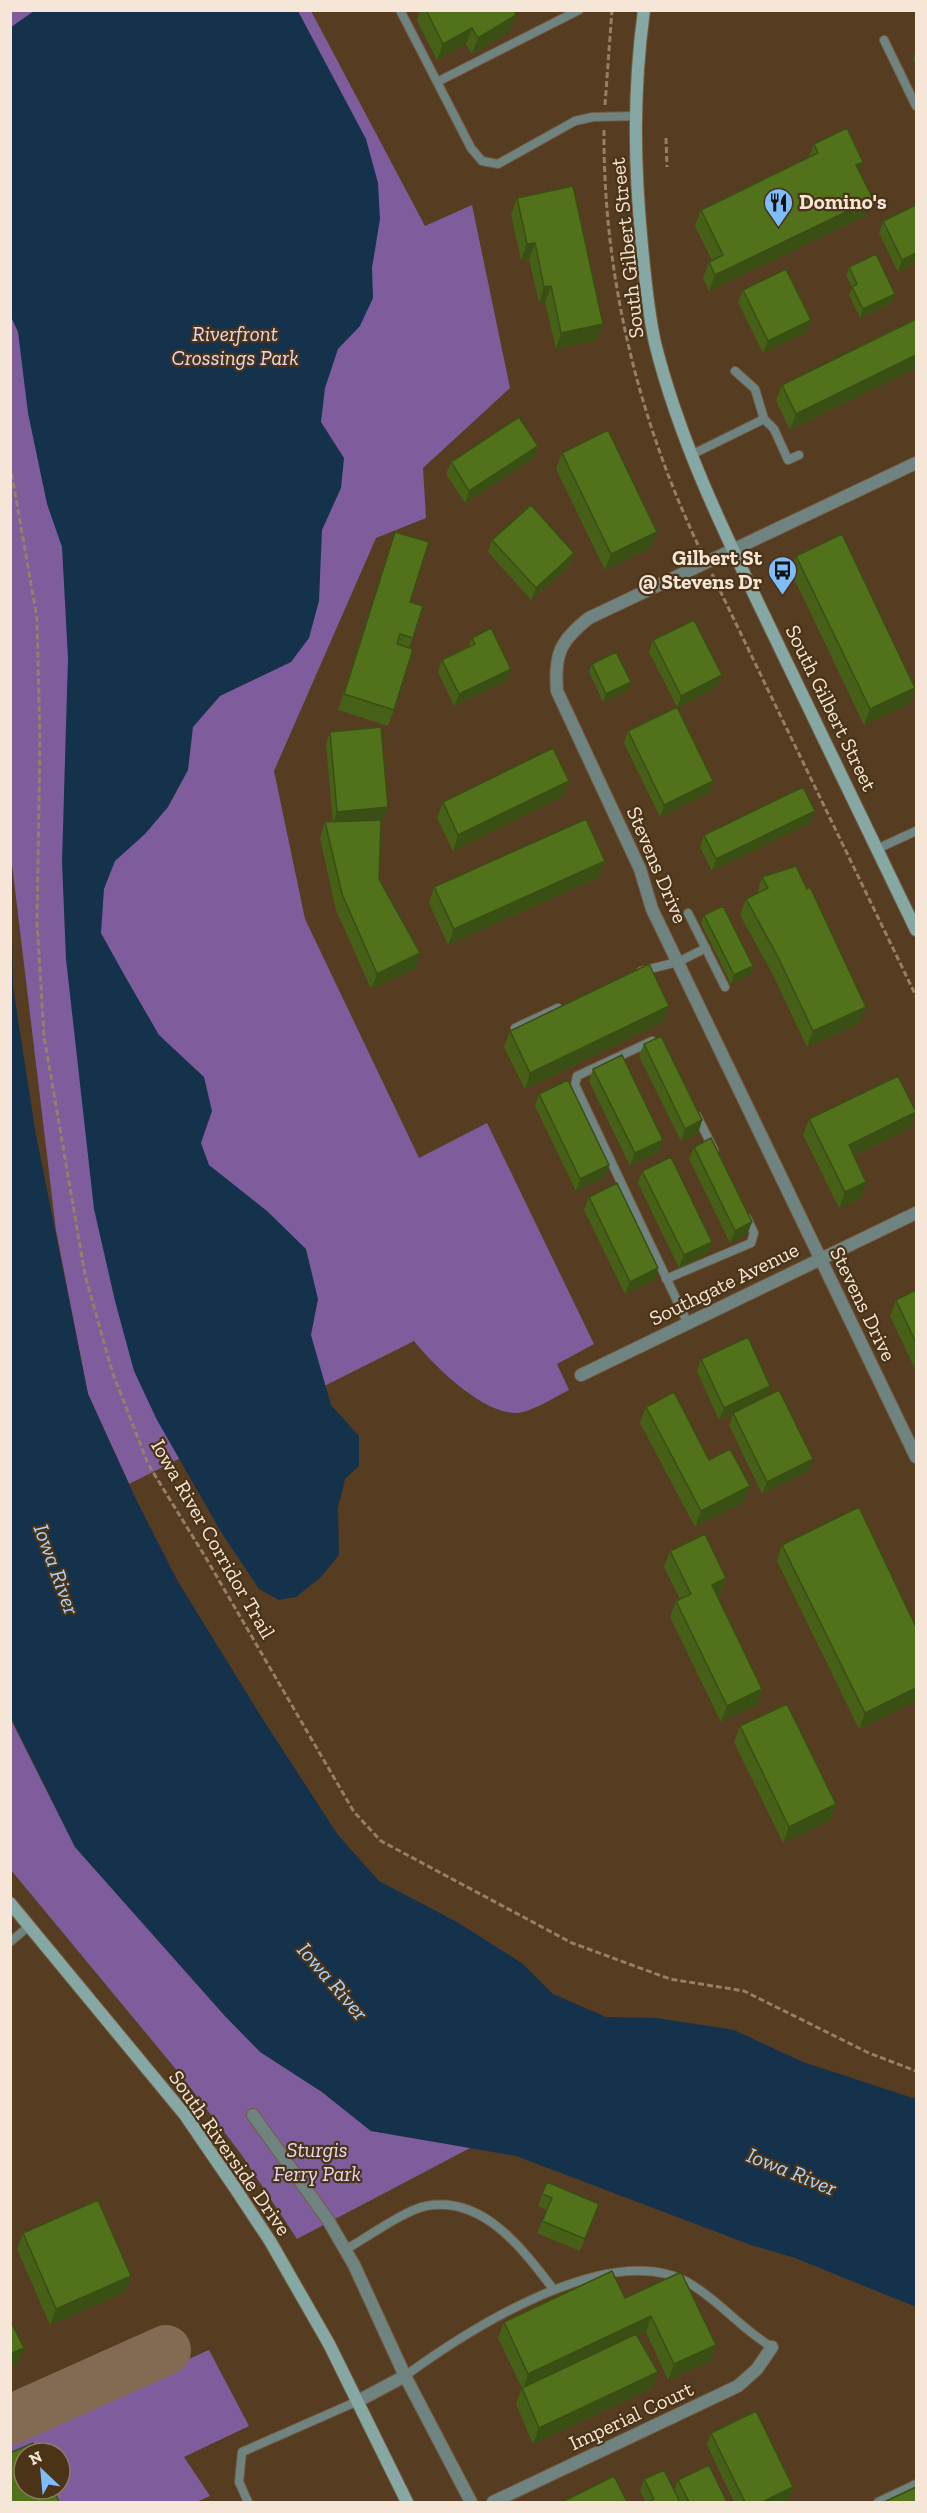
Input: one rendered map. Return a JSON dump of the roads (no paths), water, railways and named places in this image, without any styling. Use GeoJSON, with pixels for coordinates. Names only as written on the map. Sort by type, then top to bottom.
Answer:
{"type":"FeatureCollection","features":[{"type":"Feature","properties":{"kind":"main road","name":"South Gilbert Street"},"geometry":{"type":"LineString","coordinates":[[644,10],[637,66],[635,169],[646,282],[655,341],[691,455],[733,551],[877,849],[911,907],[916,930]]}},
{"type":"Feature","properties":{"kind":"main road","name":"South Riverside Drive"},"geometry":{"type":"LineString","coordinates":[[10,1903],[185,2115],[270,2241],[329,2344],[407,2502]]}},
{"type":"Feature","properties":{"kind":"street","name":"Stevens Drive"},"geometry":{"type":"LineString","coordinates":[[916,463],[590,618],[572,632],[560,648],[555,670],[557,691],[640,869],[652,909],[916,1457]]}},
{"type":"Feature","properties":{"kind":"street","name":"Southgate Avenue"},"geometry":{"type":"LineString","coordinates":[[581,1375],[916,1213]]}},
{"type":"Feature","properties":{"kind":"street","name":"South Riverside Drive"},"geometry":{"type":"LineString","coordinates":[[253,2115],[328,2220],[345,2250],[405,2376],[471,2502]]}},
{"type":"Feature","properties":{"kind":"street","name":"Imperial Court"},"geometry":{"type":"LineString","coordinates":[[493,2502],[738,2386],[757,2368],[772,2347]]}},
{"type":"Feature","properties":{"kind":"street"},"geometry":{"type":"LineString","coordinates":[[358,2401],[405,2376]]}},
{"type":"Feature","properties":{"kind":"lane"},"geometry":{"type":"LineString","coordinates":[[400,10],[471,148],[482,161],[498,164],[575,121],[593,117],[636,116]]}},
{"type":"Feature","properties":{"kind":"lane"},"geometry":{"type":"LineString","coordinates":[[437,82],[579,10]]}},
{"type":"Feature","properties":{"kind":"lane"},"geometry":{"type":"LineString","coordinates":[[884,40],[916,106]]}},
{"type":"Feature","properties":{"kind":"lane"},"geometry":{"type":"LineString","coordinates":[[735,371],[755,389],[764,419],[774,429],[788,460],[799,455]]}},
{"type":"Feature","properties":{"kind":"lane"},"geometry":{"type":"LineString","coordinates":[[691,455],[764,419]]}},
{"type":"Feature","properties":{"kind":"lane"},"geometry":{"type":"LineString","coordinates":[[877,849],[916,831]]}},
{"type":"Feature","properties":{"kind":"lane"},"geometry":{"type":"LineString","coordinates":[[688,913],[725,987]]}},
{"type":"Feature","properties":{"kind":"lane"},"geometry":{"type":"LineString","coordinates":[[632,973],[678,962],[705,948]]}},
{"type":"Feature","properties":{"kind":"lane"},"geometry":{"type":"LineString","coordinates":[[515,1028],[568,1003]]}},
{"type":"Feature","properties":{"kind":"lane"},"geometry":{"type":"LineString","coordinates":[[663,1045],[653,1040],[577,1076],[575,1085],[688,1323]]}},
{"type":"Feature","properties":{"kind":"lane"},"geometry":{"type":"LineString","coordinates":[[693,1107],[718,1160]]}},
{"type":"Feature","properties":{"kind":"lane"},"geometry":{"type":"LineString","coordinates":[[666,1279],[751,1243],[754,1233],[744,1212]]}},
{"type":"Feature","properties":{"kind":"lane"},"geometry":{"type":"LineString","coordinates":[[10,1942],[28,1927]]}},
{"type":"Feature","properties":{"kind":"lane"},"geometry":{"type":"LineString","coordinates":[[345,2250],[425,2206],[453,2204],[487,2220],[519,2243],[554,2290]]}},
{"type":"Feature","properties":{"kind":"lane"},"geometry":{"type":"LineString","coordinates":[[405,2376],[455,2339],[570,2282],[617,2272],[654,2272],[688,2283],[722,2308],[750,2334],[772,2347]]}},
{"type":"Feature","properties":{"kind":"lane"},"geometry":{"type":"LineString","coordinates":[[248,2502],[238,2482],[242,2452],[358,2401]]}},
{"type":"Feature","properties":{"kind":"lane"},"geometry":{"type":"LineString","coordinates":[[878,2502],[916,2484]]}},
{"type":"Feature","properties":{"kind":"water"},"geometry":{"type":"Polygon","coordinates":[[[34,11],[298,11],[366,139],[378,183],[380,219],[372,268],[373,298],[360,326],[338,349],[325,388],[321,422],[344,458],[341,488],[322,530],[319,601],[309,638],[291,662],[220,696],[193,727],[188,770],[168,807],[145,834],[115,861],[104,889],[101,933],[159,1035],[204,1077],[212,1111],[201,1143],[209,1165],[267,1211],[306,1249],[318,1299],[311,1335],[331,1405],[359,1436],[359,1466],[345,1479],[338,1508],[339,1555],[321,1577],[296,1597],[279,1600],[259,1589],[221,1532],[157,1420],[134,1371],[94,1209],[66,959],[62,862],[68,658],[62,547],[47,504],[28,413],[18,332],[11,317],[11,27],[34,11]]]}},
{"type":"Feature","properties":{"kind":"water","name":"Iowa River"},"geometry":{"type":"Polygon","coordinates":[[[11,885],[13,986],[36,1135],[88,1394],[135,1497],[177,1580],[262,1718],[338,1835],[379,1881],[457,1922],[522,1963],[553,1994],[606,2017],[657,2018],[734,2030],[803,2062],[916,2099],[916,2307],[795,2258],[751,2245],[516,2156],[371,2131],[322,2092],[260,2052],[225,2016],[75,1847],[11,1718],[11,885]]]}},
{"type":"Feature","properties":{"kind":"place","name":"Domino's"},"geometry":{"type":"Point","coordinates":[778,228]}},
{"type":"Feature","properties":{"kind":"place","name":"Gilbert St @ Stevens Dr"},"geometry":{"type":"Point","coordinates":[783,596]}},
{"type":"Feature","properties":{"kind":"park label","name":"Riverfront Crossings Park"},"geometry":{"type":"Point","coordinates":[235,346]}},
{"type":"Feature","properties":{"kind":"park label","name":"Sturgis Ferry Park"},"geometry":{"type":"Point","coordinates":[317,2162]}}]}
